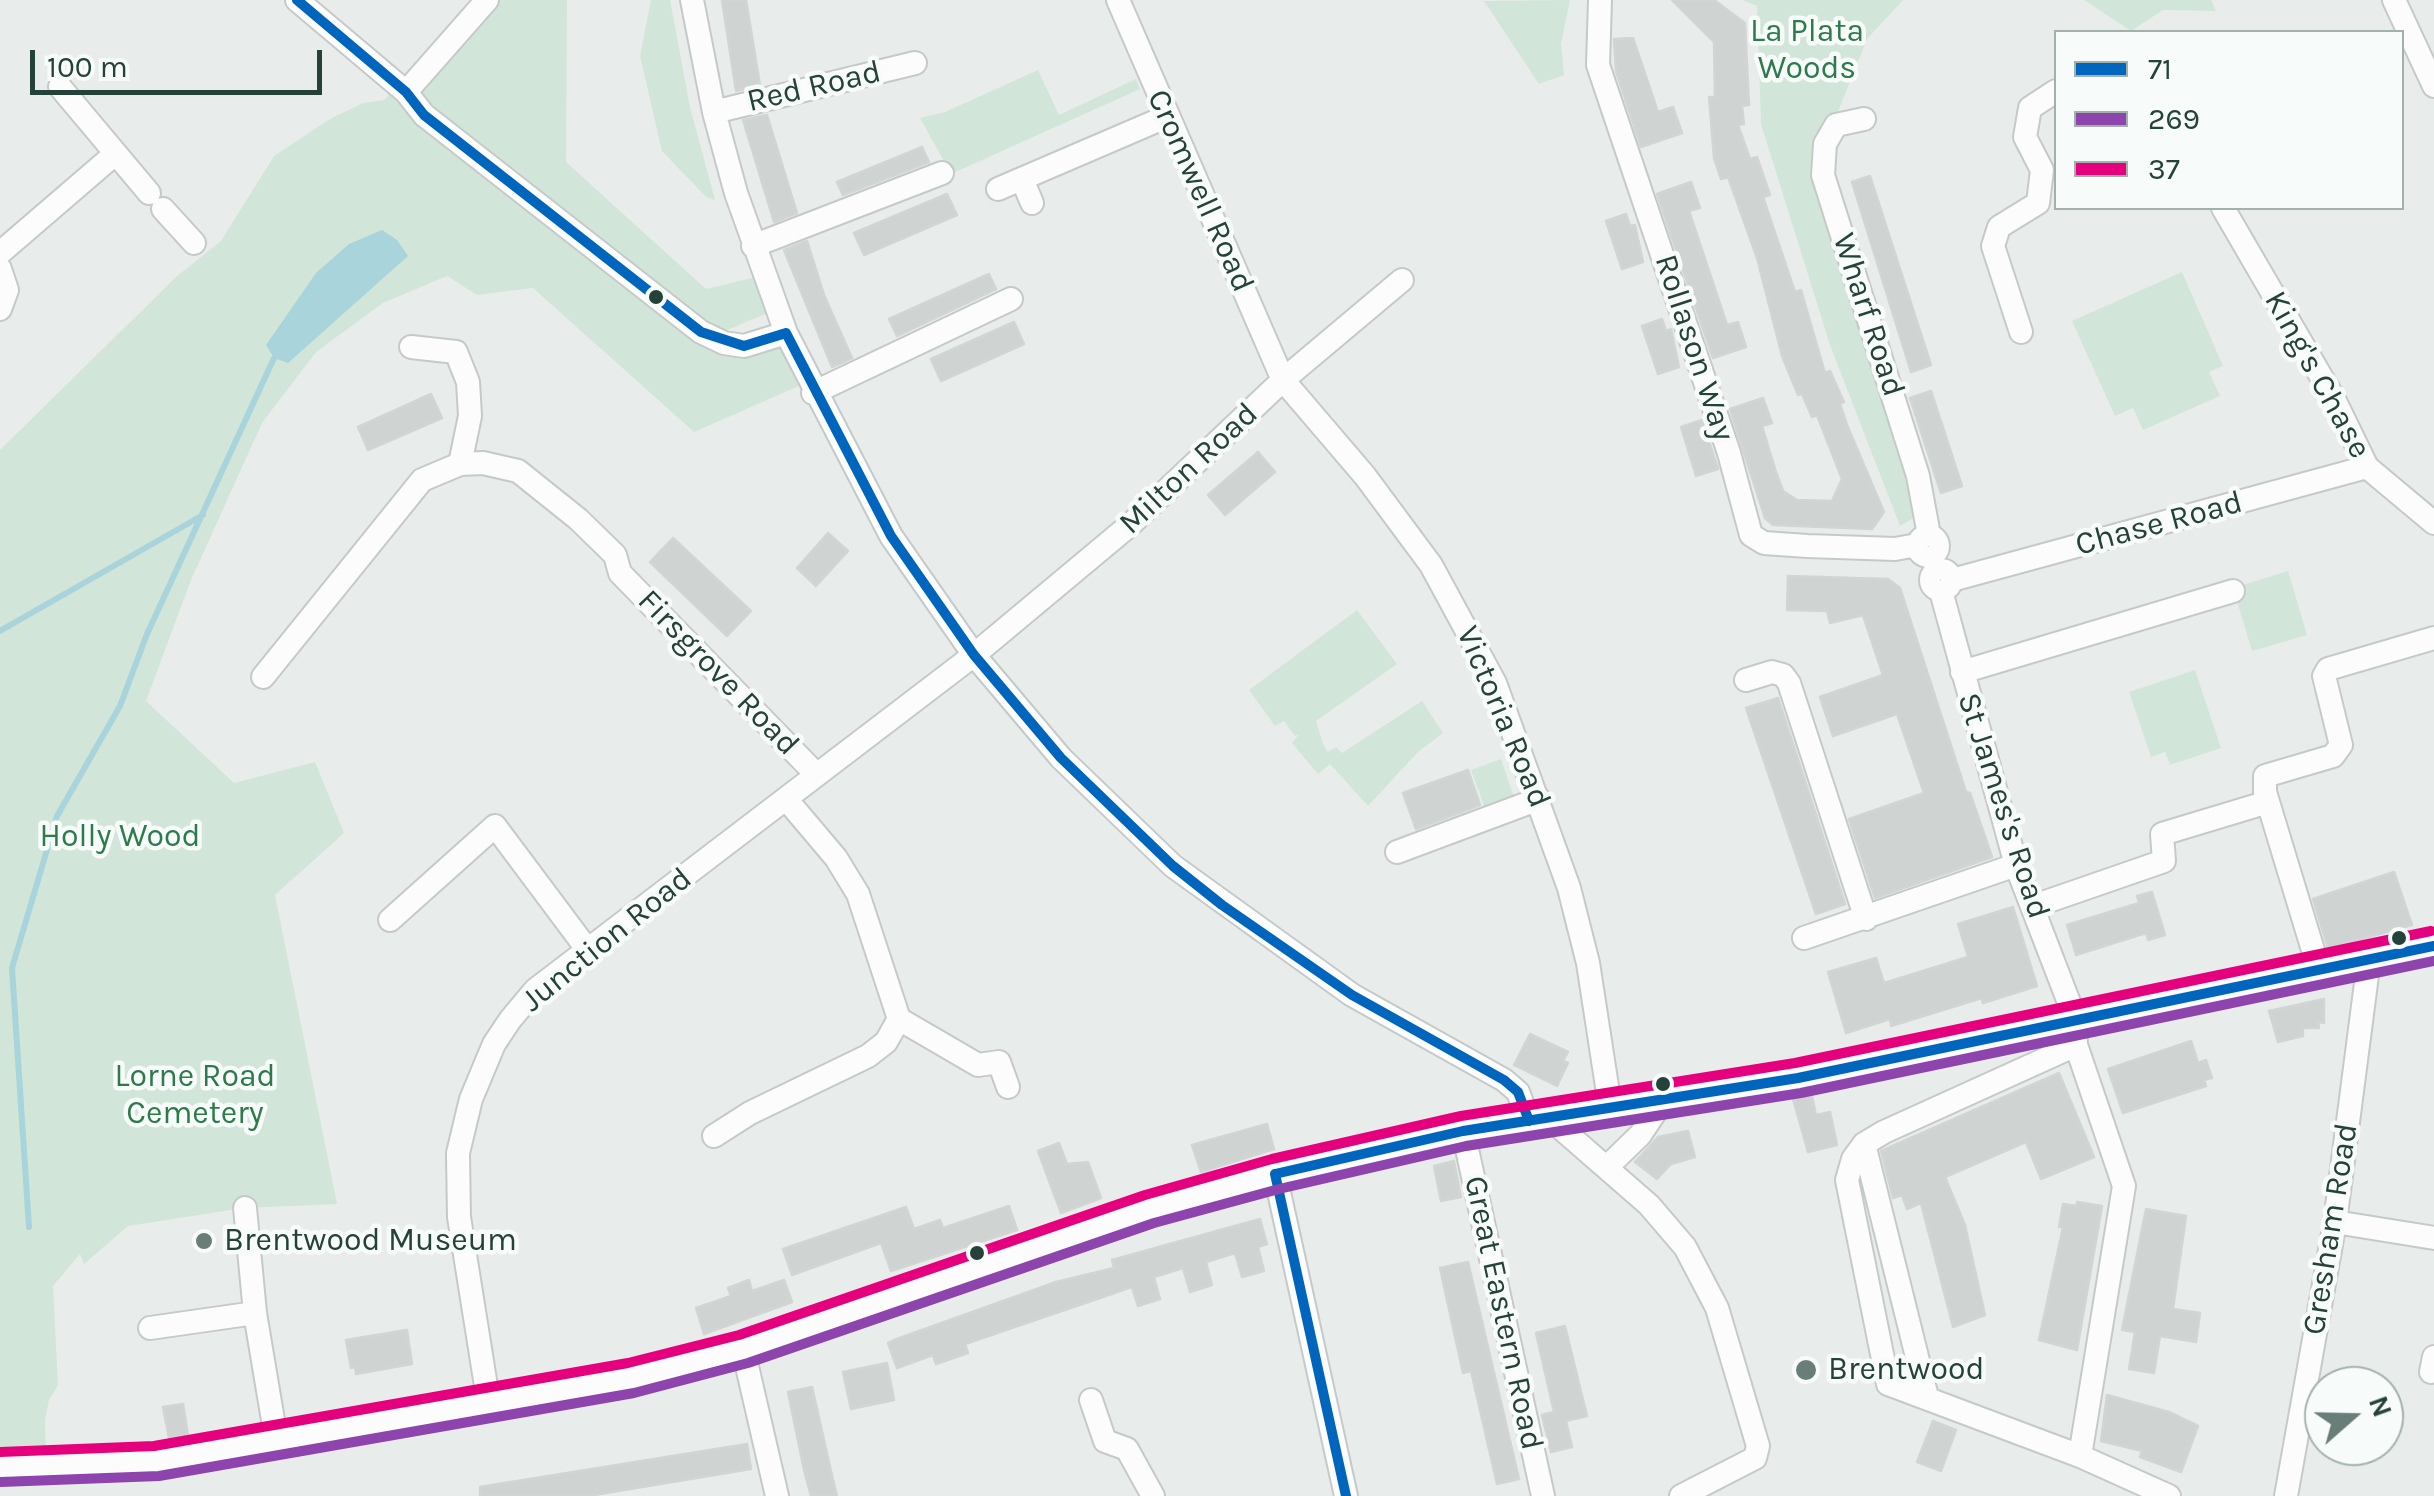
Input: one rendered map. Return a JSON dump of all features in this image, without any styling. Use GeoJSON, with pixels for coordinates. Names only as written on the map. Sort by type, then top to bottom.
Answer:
{"type":"FeatureCollection","features":[{"type":"Feature","properties":{"kind":"main road"},"geometry":{"type":"LineString","coordinates":[[0,1467],[137,1463],[631,1378],[743,1349],[1150,1209],[1276,1174],[1463,1130],[2076,1032],[2320,970],[2434,946]]}},
{"type":"Feature","properties":{"kind":"main road"},"geometry":{"type":"LineString","coordinates":[[2381,959],[2434,966]]}},
{"type":"Feature","properties":{"kind":"street"},"geometry":{"type":"LineString","coordinates":[[297,0],[406,92],[424,115],[701,332],[724,343],[744,346],[786,333]]}},
{"type":"Feature","properties":{"kind":"street"},"geometry":{"type":"LineString","coordinates":[[406,92],[487,0]]}},
{"type":"Feature","properties":{"kind":"street"},"geometry":{"type":"LineString","coordinates":[[692,0],[714,112],[753,246],[786,333],[813,392],[891,536],[974,655],[1061,758],[1173,866],[1352,995],[1504,1080],[1539,1119],[1607,1167],[1649,1205],[1700,1271],[1734,1354],[1758,1446],[1754,1458],[1681,1496]]}},
{"type":"Feature","properties":{"kind":"street","name":"Cromwell Road"},"geometry":{"type":"LineString","coordinates":[[1118,0],[1284,380]]}},
{"type":"Feature","properties":{"kind":"street","name":"Rollason Way"},"geometry":{"type":"LineString","coordinates":[[1600,0],[1598,64],[1729,452],[1752,534],[1764,543],[1894,549],[1934,563]]}},
{"type":"Feature","properties":{"kind":"street"},"geometry":{"type":"LineString","coordinates":[[2394,0],[2428,60],[2434,86]]}},
{"type":"Feature","properties":{"kind":"street","name":"Red Road"},"geometry":{"type":"LineString","coordinates":[[714,112],[915,64]]}},
{"type":"Feature","properties":{"kind":"street"},"geometry":{"type":"LineString","coordinates":[[60,87],[194,244]]}},
{"type":"Feature","properties":{"kind":"street"},"geometry":{"type":"LineString","coordinates":[[2021,332],[1993,246],[1999,227],[2038,202],[2049,168],[2026,138],[2030,108],[2054,92]]}},
{"type":"Feature","properties":{"kind":"street"},"geometry":{"type":"LineString","coordinates":[[998,189],[1168,116]]}},
{"type":"Feature","properties":{"kind":"street","name":"Wharf Road"},"geometry":{"type":"LineString","coordinates":[[1864,119],[1836,125],[1825,144],[1823,175],[1918,476],[1934,563]]}},
{"type":"Feature","properties":{"kind":"street"},"geometry":{"type":"LineString","coordinates":[[0,253],[115,154]]}},
{"type":"Feature","properties":{"kind":"street"},"geometry":{"type":"LineString","coordinates":[[753,246],[942,173]]}},
{"type":"Feature","properties":{"kind":"street"},"geometry":{"type":"LineString","coordinates":[[1022,179],[1032,204]]}},
{"type":"Feature","properties":{"kind":"street","name":"King's Chase"},"geometry":{"type":"LineString","coordinates":[[2224,210],[2333,397],[2367,468],[2434,523]]}},
{"type":"Feature","properties":{"kind":"street"},"geometry":{"type":"LineString","coordinates":[[0,269],[7,290],[0,308]]}},
{"type":"Feature","properties":{"kind":"street","name":"Milton Road"},"geometry":{"type":"LineString","coordinates":[[974,655],[1131,524],[1284,380],[1402,280]]}},
{"type":"Feature","properties":{"kind":"street"},"geometry":{"type":"LineString","coordinates":[[813,392],[1011,298]]}},
{"type":"Feature","properties":{"kind":"street"},"geometry":{"type":"LineString","coordinates":[[263,677],[422,480],[460,464],[470,416],[468,382],[456,352],[411,348]]}},
{"type":"Feature","properties":{"kind":"street","name":"Victoria Road"},"geometry":{"type":"LineString","coordinates":[[1284,380],[1365,476],[1431,564],[1496,683],[1569,888],[1598,1018],[1610,1106]]}},
{"type":"Feature","properties":{"kind":"street","name":"Firsgrove Road"},"geometry":{"type":"LineString","coordinates":[[460,464],[518,471],[578,519],[615,555],[620,573],[816,774]]}},
{"type":"Feature","properties":{"kind":"street","name":"Chase Road"},"geometry":{"type":"LineString","coordinates":[[1934,563],[2367,468]]}},
{"type":"Feature","properties":{"kind":"street","name":"St James's Road"},"geometry":{"type":"LineString","coordinates":[[1934,563],[2016,865],[2034,906],[2124,1186],[2080,1456]]}},
{"type":"Feature","properties":{"kind":"street"},"geometry":{"type":"LineString","coordinates":[[1962,672],[2233,591]]}},
{"type":"Feature","properties":{"kind":"street"},"geometry":{"type":"LineString","coordinates":[[2320,970],[2268,802],[2265,776],[2333,756],[2342,745],[2324,676],[2328,669],[2434,638]]}},
{"type":"Feature","properties":{"kind":"street","name":"Junction Road"},"geometry":{"type":"LineString","coordinates":[[489,1405],[459,1217],[458,1153],[470,1099],[494,1044],[535,990],[974,655]]}},
{"type":"Feature","properties":{"kind":"street"},"geometry":{"type":"LineString","coordinates":[[1746,680],[1772,672],[1783,674],[1789,683],[1866,920]]}},
{"type":"Feature","properties":{"kind":"street"},"geometry":{"type":"LineString","coordinates":[[1397,852],[1540,799]]}},
{"type":"Feature","properties":{"kind":"street"},"geometry":{"type":"LineString","coordinates":[[787,800],[836,858],[858,894],[900,1019],[978,1065],[999,1062],[1008,1087]]}},
{"type":"Feature","properties":{"kind":"street"},"geometry":{"type":"LineString","coordinates":[[2034,906],[2164,861],[2162,834],[2268,802]]}},
{"type":"Feature","properties":{"kind":"street"},"geometry":{"type":"LineString","coordinates":[[390,920],[495,826],[588,949]]}},
{"type":"Feature","properties":{"kind":"street"},"geometry":{"type":"LineString","coordinates":[[1804,938],[1866,920],[2016,865]]}},
{"type":"Feature","properties":{"kind":"street","name":"Gresham Road"},"geometry":{"type":"LineString","coordinates":[[2286,1496],[2381,959]]}},
{"type":"Feature","properties":{"kind":"street"},"geometry":{"type":"LineString","coordinates":[[714,1136],[750,1113],[868,1056],[886,1042],[900,1019]]}},
{"type":"Feature","properties":{"kind":"street"},"geometry":{"type":"LineString","coordinates":[[2076,1032],[1864,1144],[1846,1180],[1888,1384],[2080,1456],[2132,1489],[2170,1496]]}},
{"type":"Feature","properties":{"kind":"street"},"geometry":{"type":"LineString","coordinates":[[1607,1167],[1677,1097]]}},
{"type":"Feature","properties":{"kind":"street","name":"Great Eastern Road"},"geometry":{"type":"LineString","coordinates":[[1463,1130],[1543,1496]]}},
{"type":"Feature","properties":{"kind":"street"},"geometry":{"type":"LineString","coordinates":[[1864,1144],[1928,1397]]}},
{"type":"Feature","properties":{"kind":"street"},"geometry":{"type":"LineString","coordinates":[[1276,1174],[1346,1496]]}},
{"type":"Feature","properties":{"kind":"street"},"geometry":{"type":"LineString","coordinates":[[244,1208],[255,1313],[276,1438]]}},
{"type":"Feature","properties":{"kind":"street"},"geometry":{"type":"LineString","coordinates":[[2334,1222],[2434,1238]]}},
{"type":"Feature","properties":{"kind":"street"},"geometry":{"type":"LineString","coordinates":[[150,1328],[255,1313]]}},
{"type":"Feature","properties":{"kind":"street"},"geometry":{"type":"LineString","coordinates":[[743,1349],[777,1496]]}},
{"type":"Feature","properties":{"kind":"street"},"geometry":{"type":"LineString","coordinates":[[1091,1400],[1105,1441],[1127,1449],[1153,1496]]}},
{"type":"Feature","properties":{"kind":"green space","name":"Holly Wood"},"geometry":{"type":"Polygon","coordinates":[[[479,0],[567,0],[566,162],[706,289],[764,275],[777,309],[713,336],[786,333],[808,382],[694,432],[533,288],[477,295],[447,276],[383,303],[316,352],[262,423],[191,580],[146,701],[234,783],[315,762],[344,833],[275,895],[337,1204],[244,1208],[128,1226],[84,1264],[80,1254],[53,1286],[58,1385],[49,1400],[45,1420],[46,1467],[0,1467],[0,450],[177,276],[221,241],[274,156],[330,119],[363,103],[384,100],[479,0]]]}},
{"type":"Feature","properties":{"kind":"green space"},"geometry":{"type":"Polygon","coordinates":[[[651,0],[670,0],[690,107],[715,200],[706,197],[662,151],[640,56],[651,0]]]}},
{"type":"Feature","properties":{"kind":"green space"},"geometry":{"type":"Polygon","coordinates":[[[1570,0],[1561,44],[1564,75],[1539,84],[1484,1],[1570,0]]]}},
{"type":"Feature","properties":{"kind":"green space","name":"La Plata Woods"},"geometry":{"type":"Polygon","coordinates":[[[1742,0],[1903,0],[1867,39],[1825,144],[1925,511],[1900,526],[1830,345],[1761,124],[1757,6],[1742,0]]]}},
{"type":"Feature","properties":{"kind":"green space"},"geometry":{"type":"Polygon","coordinates":[[[2084,0],[2211,0],[2216,11],[2163,10],[2129,30],[2084,0]]]}},
{"type":"Feature","properties":{"kind":"green space"},"geometry":{"type":"Polygon","coordinates":[[[1038,70],[1059,115],[1136,79],[1140,89],[951,174],[920,118],[945,112],[1038,70]]]}},
{"type":"Feature","properties":{"kind":"green space"},"geometry":{"type":"Polygon","coordinates":[[[2182,272],[2223,366],[2209,372],[2220,396],[2143,430],[2133,408],[2115,416],[2072,321],[2182,272]]]}},
{"type":"Feature","properties":{"kind":"green space"},"geometry":{"type":"Polygon","coordinates":[[[2288,571],[2307,635],[2252,651],[2233,588],[2288,571]]]}},
{"type":"Feature","properties":{"kind":"green space"},"geometry":{"type":"Polygon","coordinates":[[[1357,610],[1397,664],[1316,721],[1328,752],[1336,747],[1342,753],[1422,701],[1443,733],[1418,752],[1368,806],[1330,764],[1318,774],[1292,743],[1299,734],[1295,736],[1284,721],[1275,726],[1249,690],[1357,610]]]}},
{"type":"Feature","properties":{"kind":"green space"},"geometry":{"type":"Polygon","coordinates":[[[2195,670],[2221,748],[2170,765],[2165,752],[2151,757],[2129,692],[2195,670]]]}},
{"type":"Feature","properties":{"kind":"green space"},"geometry":{"type":"Polygon","coordinates":[[[1501,759],[1515,800],[1486,811],[1471,770],[1501,759]]]}},
{"type":"Feature","properties":{"kind":"water"},"geometry":{"type":"Polygon","coordinates":[[[382,230],[397,240],[408,256],[288,363],[274,358],[266,345],[316,273],[349,244],[382,230]]]}},
{"type":"Feature","properties":{"kind":"building"},"geometry":{"type":"Polygon","coordinates":[[[722,0],[746,0],[760,85],[736,91],[722,0]]]}},
{"type":"Feature","properties":{"kind":"building"},"geometry":{"type":"Polygon","coordinates":[[[1672,0],[1714,0],[1745,23],[1749,105],[1742,106],[1744,124],[1738,125],[1750,159],[1757,157],[1770,195],[1763,197],[1795,292],[1801,290],[1825,373],[1830,371],[1844,402],[1840,404],[1847,425],[1884,512],[1872,529],[1773,525],[1765,518],[1730,409],[1763,398],[1772,423],[1762,426],[1776,472],[1783,491],[1797,500],[1832,501],[1842,479],[1817,415],[1812,417],[1802,394],[1798,395],[1782,356],[1757,258],[1728,177],[1721,179],[1714,158],[1709,97],[1715,97],[1714,42],[1672,0]]]}},
{"type":"Feature","properties":{"kind":"building"},"geometry":{"type":"Polygon","coordinates":[[[1633,38],[1658,112],[1673,107],[1682,133],[1641,147],[1616,71],[1614,39],[1633,38]]]}},
{"type":"Feature","properties":{"kind":"building"},"geometry":{"type":"Polygon","coordinates":[[[767,115],[797,213],[774,222],[743,120],[767,115]]]}},
{"type":"Feature","properties":{"kind":"building"},"geometry":{"type":"Polygon","coordinates":[[[922,147],[929,162],[843,195],[837,182],[922,147]]]}},
{"type":"Feature","properties":{"kind":"building"},"geometry":{"type":"Polygon","coordinates":[[[1870,176],[1931,365],[1911,372],[1852,182],[1870,176]]]}},
{"type":"Feature","properties":{"kind":"building"},"geometry":{"type":"Polygon","coordinates":[[[1691,182],[1700,208],[1689,211],[1727,325],[1738,322],[1746,347],[1713,358],[1657,194],[1691,182]]]}},
{"type":"Feature","properties":{"kind":"building"},"geometry":{"type":"Polygon","coordinates":[[[947,194],[957,215],[864,255],[854,233],[947,194]]]}},
{"type":"Feature","properties":{"kind":"building"},"geometry":{"type":"Polygon","coordinates":[[[1626,214],[1630,226],[1635,225],[1643,262],[1622,269],[1606,221],[1626,214]]]}},
{"type":"Feature","properties":{"kind":"building"},"geometry":{"type":"Polygon","coordinates":[[[807,241],[824,295],[852,358],[832,367],[784,250],[807,241]]]}},
{"type":"Feature","properties":{"kind":"building"},"geometry":{"type":"Polygon","coordinates":[[[989,274],[996,289],[897,336],[889,319],[989,274]]]}},
{"type":"Feature","properties":{"kind":"building"},"geometry":{"type":"Polygon","coordinates":[[[1662,319],[1666,331],[1671,329],[1679,367],[1658,374],[1642,326],[1662,319]]]}},
{"type":"Feature","properties":{"kind":"building"},"geometry":{"type":"Polygon","coordinates":[[[1014,322],[1024,344],[941,381],[931,359],[1014,322]]]}},
{"type":"Feature","properties":{"kind":"building"},"geometry":{"type":"Polygon","coordinates":[[[1931,391],[1962,486],[1941,493],[1910,398],[1931,391]]]}},
{"type":"Feature","properties":{"kind":"building"},"geometry":{"type":"Polygon","coordinates":[[[431,394],[442,418],[368,450],[358,427],[431,394]]]}},
{"type":"Feature","properties":{"kind":"building"},"geometry":{"type":"Polygon","coordinates":[[[1702,420],[1718,469],[1696,476],[1681,427],[1702,420]]]}},
{"type":"Feature","properties":{"kind":"building"},"geometry":{"type":"Polygon","coordinates":[[[1258,452],[1275,472],[1225,515],[1208,495],[1258,452]]]}},
{"type":"Feature","properties":{"kind":"building"},"geometry":{"type":"Polygon","coordinates":[[[828,533],[848,551],[816,586],[797,568],[828,533]]]}},
{"type":"Feature","properties":{"kind":"building"},"geometry":{"type":"Polygon","coordinates":[[[673,538],[751,611],[727,636],[650,562],[673,538]]]}},
{"type":"Feature","properties":{"kind":"building"},"geometry":{"type":"Polygon","coordinates":[[[1788,576],[1888,579],[1900,588],[1966,792],[1970,793],[1992,857],[1875,898],[1849,819],[1924,793],[1897,714],[1833,736],[1820,697],[1883,675],[1863,615],[1830,623],[1827,611],[1787,610],[1788,576]]]}},
{"type":"Feature","properties":{"kind":"building"},"geometry":{"type":"Polygon","coordinates":[[[1778,698],[1845,904],[1816,914],[1746,708],[1778,698]]]}},
{"type":"Feature","properties":{"kind":"building"},"geometry":{"type":"Polygon","coordinates":[[[1468,770],[1480,805],[1416,829],[1403,793],[1468,770]]]}},
{"type":"Feature","properties":{"kind":"building"},"geometry":{"type":"Polygon","coordinates":[[[2394,872],[2412,925],[2328,948],[2313,899],[2394,872]]]}},
{"type":"Feature","properties":{"kind":"building"},"geometry":{"type":"Polygon","coordinates":[[[2152,892],[2165,935],[2148,940],[2146,933],[2076,955],[2067,925],[2139,903],[2137,896],[2152,892]]]}},
{"type":"Feature","properties":{"kind":"building"},"geometry":{"type":"Polygon","coordinates":[[[2013,907],[2037,986],[1891,1026],[1890,1019],[1846,1033],[1828,972],[1876,958],[1884,983],[1968,957],[1958,924],[2013,907]]]}},
{"type":"Feature","properties":{"kind":"building"},"geometry":{"type":"Polygon","coordinates":[[[2324,999],[2324,1023],[2318,1022],[2319,1028],[2303,1028],[2303,1036],[2278,1042],[2269,1011],[2324,999]]]}},
{"type":"Feature","properties":{"kind":"building"},"geometry":{"type":"Polygon","coordinates":[[[1530,1034],[1568,1052],[1563,1061],[1568,1063],[1557,1086],[1514,1065],[1530,1034]]]}},
{"type":"Feature","properties":{"kind":"building"},"geometry":{"type":"Polygon","coordinates":[[[2191,1041],[2198,1063],[2206,1060],[2212,1078],[2204,1080],[2206,1086],[2123,1113],[2108,1069],[2191,1041]]]}},
{"type":"Feature","properties":{"kind":"building"},"geometry":{"type":"Polygon","coordinates":[[[2059,1073],[2094,1157],[2041,1179],[2026,1142],[1945,1177],[1965,1225],[1985,1315],[1953,1327],[1921,1203],[1907,1209],[1902,1195],[1893,1198],[1881,1151],[2059,1073]]]}},
{"type":"Feature","properties":{"kind":"building"},"geometry":{"type":"Polygon","coordinates":[[[1812,1096],[1816,1115],[1830,1112],[1837,1145],[1808,1152],[1793,1099],[1812,1096]]]}},
{"type":"Feature","properties":{"kind":"building"},"geometry":{"type":"Polygon","coordinates":[[[1267,1124],[1274,1149],[1201,1172],[1192,1145],[1267,1124]]]}},
{"type":"Feature","properties":{"kind":"building"},"geometry":{"type":"Polygon","coordinates":[[[1688,1131],[1695,1157],[1671,1164],[1657,1179],[1635,1162],[1658,1137],[1688,1131]]]}},
{"type":"Feature","properties":{"kind":"building"},"geometry":{"type":"Polygon","coordinates":[[[1059,1143],[1067,1164],[1088,1162],[1101,1198],[1061,1213],[1038,1151],[1059,1143]]]}},
{"type":"Feature","properties":{"kind":"building"},"geometry":{"type":"Polygon","coordinates":[[[1454,1161],[1461,1197],[1441,1201],[1434,1166],[1454,1161]]]}},
{"type":"Feature","properties":{"kind":"building"},"geometry":{"type":"Polygon","coordinates":[[[2077,1202],[2102,1206],[2077,1350],[2039,1340],[2063,1227],[2059,1227],[2063,1204],[2077,1206],[2077,1202]]]}},
{"type":"Feature","properties":{"kind":"building"},"geometry":{"type":"Polygon","coordinates":[[[1009,1206],[1017,1230],[891,1271],[881,1243],[792,1275],[783,1249],[906,1207],[914,1229],[940,1220],[943,1228],[1009,1206]]]}},
{"type":"Feature","properties":{"kind":"building"},"geometry":{"type":"Polygon","coordinates":[[[2146,1209],[2186,1216],[2173,1309],[2200,1313],[2196,1342],[2160,1336],[2154,1373],[2129,1369],[2135,1332],[2122,1330],[2146,1209]]]}},
{"type":"Feature","properties":{"kind":"building"},"geometry":{"type":"Polygon","coordinates":[[[1260,1219],[1267,1244],[1258,1247],[1264,1271],[1242,1277],[1235,1253],[1206,1262],[1212,1285],[1190,1292],[1183,1268],[1154,1277],[1160,1299],[1138,1306],[1132,1287],[965,1344],[968,1353],[936,1364],[933,1355],[897,1368],[888,1343],[894,1340],[1056,1282],[1114,1268],[1112,1260],[1260,1219]]]}},
{"type":"Feature","properties":{"kind":"building"},"geometry":{"type":"Polygon","coordinates":[[[1468,1262],[1519,1479],[1497,1484],[1471,1371],[1463,1373],[1440,1268],[1468,1262]]]}},
{"type":"Feature","properties":{"kind":"building"},"geometry":{"type":"Polygon","coordinates":[[[749,1280],[752,1291],[784,1280],[792,1302],[704,1334],[696,1308],[731,1296],[728,1288],[749,1280]]]}},
{"type":"Feature","properties":{"kind":"building"},"geometry":{"type":"Polygon","coordinates":[[[1565,1326],[1587,1416],[1566,1421],[1572,1447],[1551,1452],[1542,1415],[1554,1412],[1536,1333],[1565,1326]]]}},
{"type":"Feature","properties":{"kind":"building"},"geometry":{"type":"Polygon","coordinates":[[[407,1330],[412,1364],[356,1374],[355,1367],[351,1368],[346,1340],[407,1330]]]}},
{"type":"Feature","properties":{"kind":"building"},"geometry":{"type":"Polygon","coordinates":[[[887,1363],[894,1400],[851,1409],[843,1372],[887,1363]]]}},
{"type":"Feature","properties":{"kind":"building"},"geometry":{"type":"Polygon","coordinates":[[[812,1387],[837,1496],[811,1496],[804,1470],[788,1392],[812,1387]]]}},
{"type":"Feature","properties":{"kind":"building"},"geometry":{"type":"Polygon","coordinates":[[[2107,1395],[2169,1412],[2198,1426],[2181,1472],[2140,1457],[2142,1451],[2101,1441],[2107,1395]]]}},
{"type":"Feature","properties":{"kind":"building"},"geometry":{"type":"Polygon","coordinates":[[[183,1404],[188,1435],[169,1438],[163,1407],[183,1404]]]}},
{"type":"Feature","properties":{"kind":"building"},"geometry":{"type":"Polygon","coordinates":[[[1933,1421],[1956,1430],[1941,1471],[1917,1462],[1933,1421]]]}},
{"type":"Feature","properties":{"kind":"building"},"geometry":{"type":"Polygon","coordinates":[[[747,1444],[751,1469],[588,1496],[480,1496],[480,1487],[747,1444]]]}},
{"type":"Feature","properties":{"kind":"waterway"},"geometry":{"type":"LineString","coordinates":[[29,1227],[12,968],[57,816],[120,706],[147,634],[274,358]]}},
{"type":"Feature","properties":{"kind":"waterway"},"geometry":{"type":"LineString","coordinates":[[0,631],[203,515]]}},
{"type":"Feature","properties":{"kind":"transit line","name":"71"},"geometry":{"type":"LineString","coordinates":[[297,0],[406,92],[424,115],[701,332],[744,346],[786,333]]}},
{"type":"Feature","properties":{"kind":"transit line","name":"71"},"geometry":{"type":"LineString","coordinates":[[786,333],[891,536],[974,655],[1061,758],[1173,866],[1222,905],[1352,995],[1504,1080],[1518,1092],[1529,1121]]}},
{"type":"Feature","properties":{"kind":"transit line","name":"37"},"geometry":{"type":"LineString","coordinates":[[0,1452],[154,1446],[628,1363],[739,1335],[1145,1195],[1272,1159],[1461,1116],[1795,1063],[2431,931]]}},
{"type":"Feature","properties":{"kind":"transit line","name":"71"},"geometry":{"type":"LineString","coordinates":[[1275,1174],[1463,1131],[1798,1078],[2434,946]]}},
{"type":"Feature","properties":{"kind":"transit line","name":"269"},"geometry":{"type":"LineString","coordinates":[[1,1482],[159,1476],[634,1393],[748,1363],[1154,1223],[1279,1189],[1466,1146],[1801,1093],[2434,961]]}},
{"type":"Feature","properties":{"kind":"transit line","name":"71"},"geometry":{"type":"LineString","coordinates":[[1275,1174],[1346,1496]]}},
{"type":"Feature","properties":{"kind":"place","name":"Brentwood Museum"},"geometry":{"type":"Point","coordinates":[204,1241]}},
{"type":"Feature","properties":{"kind":"place","name":"Brentwood"},"geometry":{"type":"Point","coordinates":[1806,1370]}},
{"type":"Feature","properties":{"kind":"park label","name":"Lorne Road Cemetery"},"geometry":{"type":"Point","coordinates":[195,1096]}}]}
